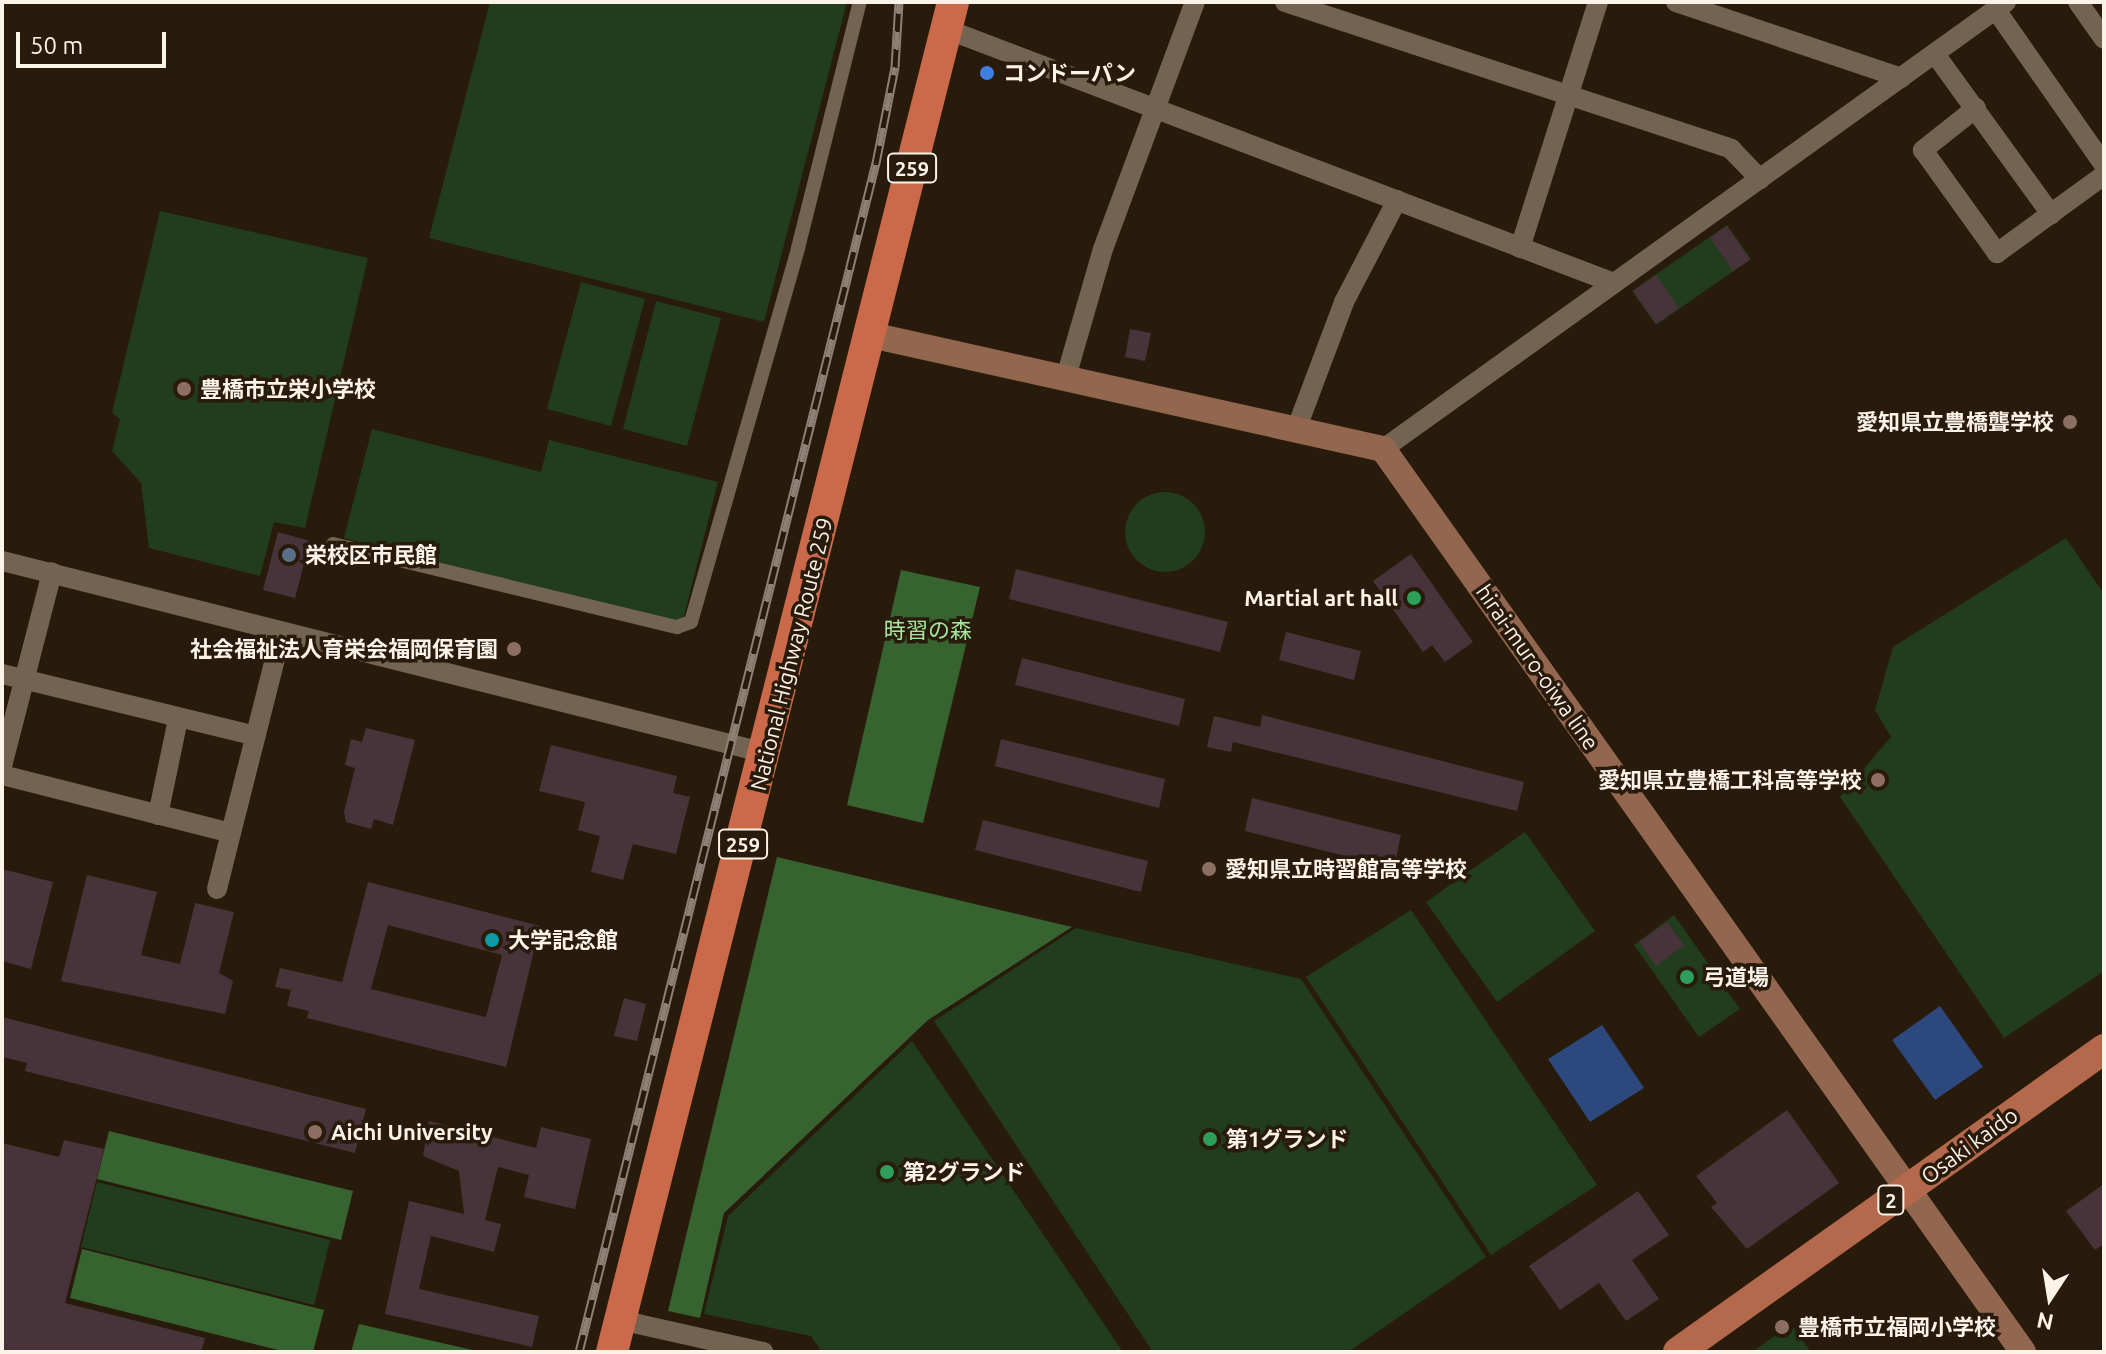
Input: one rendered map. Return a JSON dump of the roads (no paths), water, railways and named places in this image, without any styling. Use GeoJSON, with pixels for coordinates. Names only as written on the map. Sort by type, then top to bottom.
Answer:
{"type":"FeatureCollection","features":[{"type":"Feature","properties":{"kind":"highway","name":"National Highway Route 259"},"geometry":{"type":"LineString","coordinates":[[612,1352],[950,15]]}},
{"type":"Feature","properties":{"kind":"main road"},"geometry":{"type":"LineString","coordinates":[[871,335],[1383,449]]}},
{"type":"Feature","properties":{"kind":"main road","name":"hirai-muro-oiwa line"},"geometry":{"type":"LineString","coordinates":[[1383,449],[2023,1352]]}},
{"type":"Feature","properties":{"kind":"main road","name":"Osaki kaido"},"geometry":{"type":"LineString","coordinates":[[1678,1352],[2104,1049]]}},
{"type":"Feature","properties":{"kind":"street"},"geometry":{"type":"LineString","coordinates":[[333,544],[677,627],[691,622],[860,2]]}},
{"type":"Feature","properties":{"kind":"street"},"geometry":{"type":"LineString","coordinates":[[1066,377],[1155,106],[1195,2]]}},
{"type":"Feature","properties":{"kind":"street"},"geometry":{"type":"LineString","coordinates":[[1285,2],[1731,149],[1760,179]]}},
{"type":"Feature","properties":{"kind":"street"},"geometry":{"type":"LineString","coordinates":[[1520,248],[1598,2]]}},
{"type":"Feature","properties":{"kind":"street"},"geometry":{"type":"LineString","coordinates":[[1676,2],[1902,78]]}},
{"type":"Feature","properties":{"kind":"street"},"geometry":{"type":"LineString","coordinates":[[2078,2],[2104,39]]}},
{"type":"Feature","properties":{"kind":"street"},"geometry":{"type":"LineString","coordinates":[[1383,449],[2001,6],[2104,165]]}},
{"type":"Feature","properties":{"kind":"street"},"geometry":{"type":"LineString","coordinates":[[950,15],[1155,106],[1614,283]]}},
{"type":"Feature","properties":{"kind":"street"},"geometry":{"type":"LineString","coordinates":[[1935,54],[2051,214]]}},
{"type":"Feature","properties":{"kind":"street"},"geometry":{"type":"LineString","coordinates":[[1976,108],[1923,150],[1997,253],[2104,175]]}},
{"type":"Feature","properties":{"kind":"street"},"geometry":{"type":"LineString","coordinates":[[1296,430],[1344,302],[1397,200]]}},
{"type":"Feature","properties":{"kind":"street"},"geometry":{"type":"LineString","coordinates":[[2,561],[281,636],[765,753]]}},
{"type":"Feature","properties":{"kind":"street"},"geometry":{"type":"LineString","coordinates":[[2,766],[12,676],[52,572]]}},
{"type":"Feature","properties":{"kind":"street"},"geometry":{"type":"LineString","coordinates":[[217,889],[281,636]]}},
{"type":"Feature","properties":{"kind":"street"},"geometry":{"type":"LineString","coordinates":[[12,676],[256,736]]}},
{"type":"Feature","properties":{"kind":"street"},"geometry":{"type":"LineString","coordinates":[[158,815],[178,719]]}},
{"type":"Feature","properties":{"kind":"street"},"geometry":{"type":"LineString","coordinates":[[2,775],[231,833]]}},
{"type":"Feature","properties":{"kind":"street"},"geometry":{"type":"LineString","coordinates":[[620,1320],[763,1352]]}},
{"type":"Feature","properties":{"kind":"water"},"geometry":{"type":"Polygon","coordinates":[[[1940,1006],[1983,1067],[1935,1100],[1892,1040],[1940,1006]]]}},
{"type":"Feature","properties":{"kind":"water"},"geometry":{"type":"Polygon","coordinates":[[[1602,1025],[1644,1088],[1590,1122],[1548,1059],[1602,1025]]]}},
{"type":"Feature","properties":{"kind":"railway"},"geometry":{"type":"LineString","coordinates":[[579,1352],[876,163],[895,67],[899,2]]}},
{"type":"Feature","properties":{"kind":"place","name":"コンドーパン"},"geometry":{"type":"Point","coordinates":[987,73]}},
{"type":"Feature","properties":{"kind":"place","name":"豊橋市立栄小学校"},"geometry":{"type":"Point","coordinates":[184,389]}},
{"type":"Feature","properties":{"kind":"place","name":"愛知県立豊橋聾学校"},"geometry":{"type":"Point","coordinates":[2070,422]}},
{"type":"Feature","properties":{"kind":"place","name":"栄校区市民館"},"geometry":{"type":"Point","coordinates":[289,555]}},
{"type":"Feature","properties":{"kind":"place","name":"Martial art hall"},"geometry":{"type":"Point","coordinates":[1414,598]}},
{"type":"Feature","properties":{"kind":"place","name":"社会福祉法人育栄会福岡保育園"},"geometry":{"type":"Point","coordinates":[514,649]}},
{"type":"Feature","properties":{"kind":"place","name":"愛知県立豊橋工科高等学校"},"geometry":{"type":"Point","coordinates":[1878,780]}},
{"type":"Feature","properties":{"kind":"place","name":"愛知県立時習館高等学校"},"geometry":{"type":"Point","coordinates":[1209,869]}},
{"type":"Feature","properties":{"kind":"place","name":"大学記念館"},"geometry":{"type":"Point","coordinates":[492,940]}},
{"type":"Feature","properties":{"kind":"place","name":"弓道場"},"geometry":{"type":"Point","coordinates":[1687,977]}},
{"type":"Feature","properties":{"kind":"place","name":"Aichi University"},"geometry":{"type":"Point","coordinates":[315,1132]}},
{"type":"Feature","properties":{"kind":"place","name":"第1グランド"},"geometry":{"type":"Point","coordinates":[1210,1139]}},
{"type":"Feature","properties":{"kind":"place","name":"第2グランド"},"geometry":{"type":"Point","coordinates":[887,1172]}},
{"type":"Feature","properties":{"kind":"place","name":"豊橋市立福岡小学校"},"geometry":{"type":"Point","coordinates":[1782,1327]}},
{"type":"Feature","properties":{"kind":"park label","name":"時習の森"},"geometry":{"type":"Point","coordinates":[928,630]}}]}
